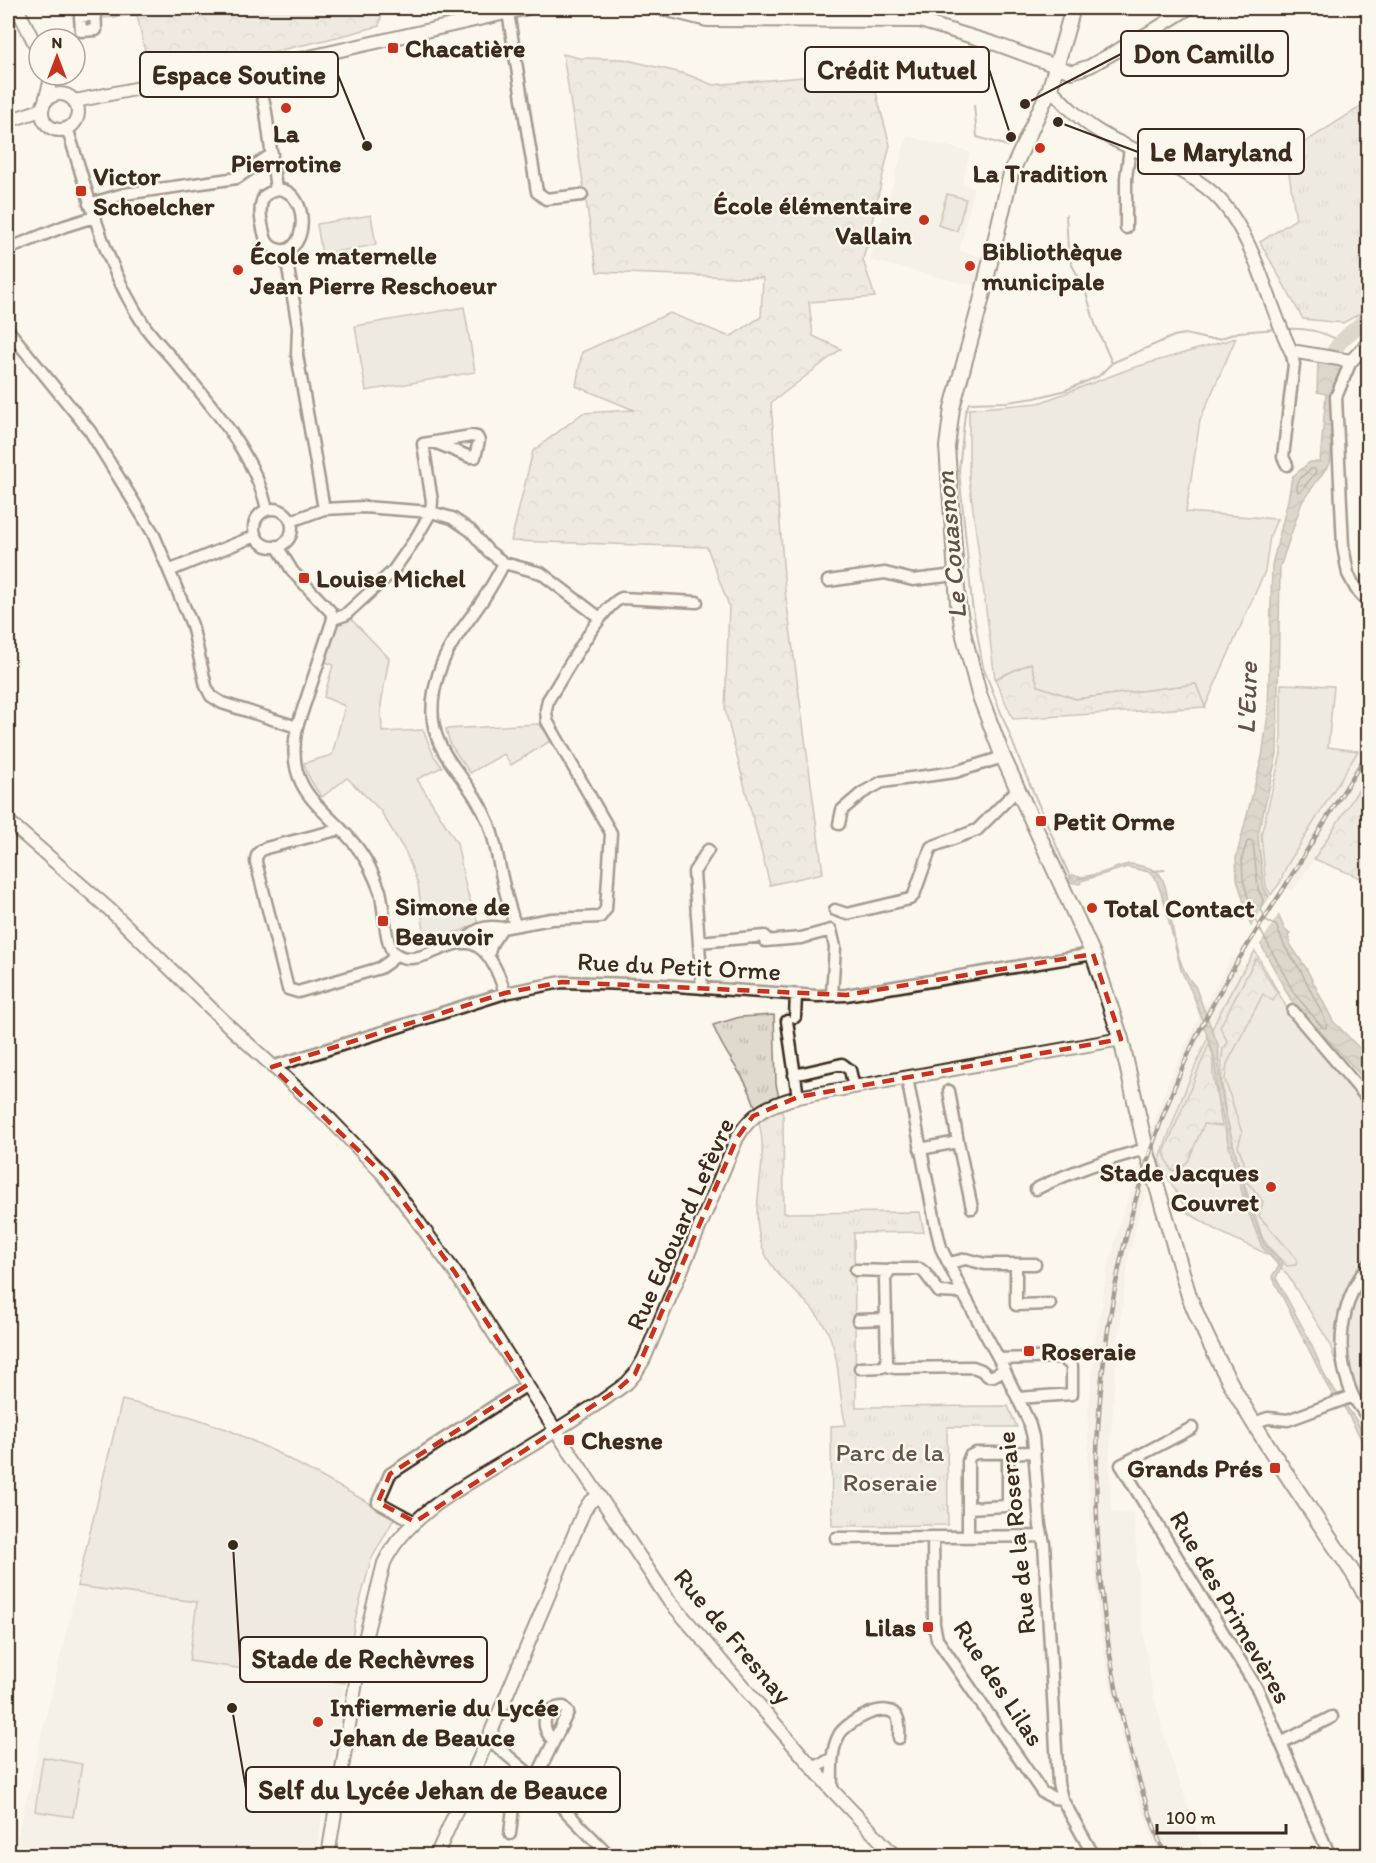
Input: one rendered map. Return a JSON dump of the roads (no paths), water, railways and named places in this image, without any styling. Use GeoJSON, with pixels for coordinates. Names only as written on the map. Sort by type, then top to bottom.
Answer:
{"type":"FeatureCollection","features":[{"type":"Feature","properties":{"kind":"main road"},"geometry":{"type":"LineString","coordinates":[[1073,8],[1050,88],[1011,173],[981,301],[952,408],[947,447],[955,574],[964,636],[979,694],[1003,757],[1094,954],[1121,1039],[1146,1149],[1189,1296],[1253,1423],[1355,1576],[1368,1600]]}},
{"type":"Feature","properties":{"kind":"street"},"geometry":{"type":"LineString","coordinates":[[17,8],[27,28]]}},
{"type":"Feature","properties":{"kind":"street"},"geometry":{"type":"LineString","coordinates":[[75,101],[261,68],[528,8]]}},
{"type":"Feature","properties":{"kind":"street"},"geometry":{"type":"LineString","coordinates":[[659,8],[707,20],[915,20],[996,44],[1072,72],[1085,69],[1189,8]]}},
{"type":"Feature","properties":{"kind":"street"},"geometry":{"type":"LineString","coordinates":[[779,8],[779,21]]}},
{"type":"Feature","properties":{"kind":"street"},"geometry":{"type":"LineString","coordinates":[[911,8],[915,20]]}},
{"type":"Feature","properties":{"kind":"street"},"geometry":{"type":"LineString","coordinates":[[508,12],[537,192],[546,199],[582,195]]}},
{"type":"Feature","properties":{"kind":"street"},"geometry":{"type":"LineString","coordinates":[[261,68],[276,189]]}},
{"type":"Feature","properties":{"kind":"street"},"geometry":{"type":"LineString","coordinates":[[8,121],[43,106],[51,96],[59,94],[70,97],[77,106],[78,118],[70,127],[65,130],[53,129],[44,122],[43,106],[48,87]]}},
{"type":"Feature","properties":{"kind":"street"},"geometry":{"type":"LineString","coordinates":[[55,87],[59,94]]}},
{"type":"Feature","properties":{"kind":"street"},"geometry":{"type":"LineString","coordinates":[[1050,88],[1095,130],[1189,176],[1220,200],[1237,221],[1268,291],[1294,364],[1283,457],[1287,465]]}},
{"type":"Feature","properties":{"kind":"street"},"geometry":{"type":"LineString","coordinates":[[65,130],[69,134],[105,251],[124,291],[147,330],[183,372],[238,444],[264,495],[267,509]]}},
{"type":"Feature","properties":{"kind":"street"},"geometry":{"type":"LineString","coordinates":[[1126,228],[1126,178],[1130,148]]}},
{"type":"Feature","properties":{"kind":"street"},"geometry":{"type":"LineString","coordinates":[[89,204],[124,194],[237,178],[272,154]]}},
{"type":"Feature","properties":{"kind":"street"},"geometry":{"type":"LineString","coordinates":[[276,189],[286,190],[296,198],[301,223],[300,238],[292,247],[285,250],[269,245],[264,236],[261,220],[262,201],[267,193],[276,189]]}},
{"type":"Feature","properties":{"kind":"street"},"geometry":{"type":"LineString","coordinates":[[8,249],[65,225],[94,217]]}},
{"type":"Feature","properties":{"kind":"street"},"geometry":{"type":"LineString","coordinates":[[285,250],[298,327],[297,355],[324,509]]}},
{"type":"Feature","properties":{"kind":"street"},"geometry":{"type":"LineString","coordinates":[[8,330],[90,431],[153,533],[171,570],[192,625],[206,686],[211,696],[222,703],[297,727]]}},
{"type":"Feature","properties":{"kind":"street"},"geometry":{"type":"LineString","coordinates":[[1368,343],[1348,361],[1336,397],[1343,546],[1348,574],[1356,589],[1368,602]]}},
{"type":"Feature","properties":{"kind":"street"},"geometry":{"type":"LineString","coordinates":[[1291,351],[1348,361]]}},
{"type":"Feature","properties":{"kind":"street"},"geometry":{"type":"LineString","coordinates":[[333,619],[345,615],[393,571],[431,512],[432,501],[423,444],[434,442]]}},
{"type":"Feature","properties":{"kind":"street"},"geometry":{"type":"LineString","coordinates":[[291,521],[324,509],[364,507],[431,512],[452,518],[471,531],[488,551],[504,563],[542,573],[600,618]]}},
{"type":"Feature","properties":{"kind":"street"},"geometry":{"type":"LineString","coordinates":[[272,508],[284,512],[291,521],[292,528],[288,539],[277,546],[264,545],[255,536],[254,523],[261,512],[267,509],[272,508]]}},
{"type":"Feature","properties":{"kind":"street"},"geometry":{"type":"LineString","coordinates":[[171,570],[255,536]]}},
{"type":"Feature","properties":{"kind":"street"},"geometry":{"type":"LineString","coordinates":[[277,546],[293,572],[331,612],[333,619],[297,727],[294,759],[300,783],[314,802],[361,853],[372,873],[383,903],[389,946],[396,954],[414,958],[457,944],[465,943],[478,947],[489,956],[499,974],[505,993]]}},
{"type":"Feature","properties":{"kind":"street"},"geometry":{"type":"LineString","coordinates":[[504,563],[484,599],[454,640],[446,655],[439,672],[433,703],[435,734],[440,747],[471,792],[488,822],[515,926]]}},
{"type":"Feature","properties":{"kind":"street"},"geometry":{"type":"LineString","coordinates":[[828,581],[885,573],[913,580],[955,574]]}},
{"type":"Feature","properties":{"kind":"street"},"geometry":{"type":"LineString","coordinates":[[465,943],[471,934],[481,928],[502,928],[551,919],[600,917],[606,909],[611,833],[547,721],[548,700],[600,618],[615,600],[622,598],[697,602]]}},
{"type":"Feature","properties":{"kind":"street"},"geometry":{"type":"LineString","coordinates":[[839,824],[842,810],[862,793],[882,782],[955,772],[1003,757]]}},
{"type":"Feature","properties":{"kind":"street"},"geometry":{"type":"LineString","coordinates":[[835,910],[847,914],[910,899],[914,895],[931,847],[977,830],[1018,789]]}},
{"type":"Feature","properties":{"kind":"street","name":"Rue de Fresnay"},"geometry":{"type":"LineString","coordinates":[[8,821],[110,910],[272,1067],[326,1115],[384,1175],[454,1270],[598,1496],[667,1598],[832,1790],[895,1856]]}},
{"type":"Feature","properties":{"kind":"street"},"geometry":{"type":"LineString","coordinates":[[341,829],[266,848],[256,856],[288,989],[298,992],[380,968],[396,954]]}},
{"type":"Feature","properties":{"kind":"street"},"geometry":{"type":"LineString","coordinates":[[702,988],[694,872],[708,850]]}},
{"type":"Feature","properties":{"kind":"street"},"geometry":{"type":"LineString","coordinates":[[489,956],[492,943],[502,928]]}},
{"type":"Feature","properties":{"kind":"street"},"geometry":{"type":"LineString","coordinates":[[699,942],[765,936],[765,941],[801,938],[831,930],[835,947],[832,995]]}},
{"type":"Feature","properties":{"kind":"street","name":"Rue du Petit Orme"},"geometry":{"type":"LineString","coordinates":[[272,1067],[505,993],[562,982],[796,995],[846,995],[1094,954]]}},
{"type":"Feature","properties":{"kind":"street"},"geometry":{"type":"LineString","coordinates":[[796,995],[791,1019],[798,1097]]}},
{"type":"Feature","properties":{"kind":"street"},"geometry":{"type":"LineString","coordinates":[[1293,1011],[1368,1099]]}},
{"type":"Feature","properties":{"kind":"street","name":"Rue Edouard Lefèvre"},"geometry":{"type":"LineString","coordinates":[[328,1856],[359,1663],[384,1563],[391,1548],[415,1522],[453,1493],[556,1431],[617,1390],[635,1374],[644,1359],[743,1128],[753,1116],[766,1108],[798,1097],[1121,1039]]}},
{"type":"Feature","properties":{"kind":"street"},"geometry":{"type":"LineString","coordinates":[[795,1075],[842,1064],[850,1070],[854,1087]]}},
{"type":"Feature","properties":{"kind":"street","name":"Rue de la Roseraie"},"geometry":{"type":"LineString","coordinates":[[907,1078],[941,1248],[1029,1422],[1035,1452],[1044,1555],[1057,1780],[1062,1799],[1094,1856]]}},
{"type":"Feature","properties":{"kind":"street"},"geometry":{"type":"LineString","coordinates":[[949,1091],[972,1208]]}},
{"type":"Feature","properties":{"kind":"street"},"geometry":{"type":"LineString","coordinates":[[920,1149],[958,1142]]}},
{"type":"Feature","properties":{"kind":"street"},"geometry":{"type":"LineString","coordinates":[[1036,1189],[1060,1177],[1146,1149]]}},
{"type":"Feature","properties":{"kind":"street"},"geometry":{"type":"LineString","coordinates":[[949,1263],[966,1259],[985,1264],[1035,1264]]}},
{"type":"Feature","properties":{"kind":"street"},"geometry":{"type":"LineString","coordinates":[[1016,1264],[1016,1305],[1050,1304]]}},
{"type":"Feature","properties":{"kind":"street"},"geometry":{"type":"LineString","coordinates":[[1368,1265],[1348,1303],[1342,1330],[1344,1399],[1368,1419]]}},
{"type":"Feature","properties":{"kind":"street"},"geometry":{"type":"LineString","coordinates":[[856,1270],[920,1269],[939,1292],[963,1293]]}},
{"type":"Feature","properties":{"kind":"street"},"geometry":{"type":"LineString","coordinates":[[888,1365],[885,1279],[889,1271]]}},
{"type":"Feature","properties":{"kind":"street"},"geometry":{"type":"LineString","coordinates":[[858,1320],[886,1319]]}},
{"type":"Feature","properties":{"kind":"street"},"geometry":{"type":"LineString","coordinates":[[860,1368],[888,1365],[895,1368],[973,1367],[988,1376],[993,1376],[1002,1365],[1061,1357],[1072,1365],[1072,1394],[1018,1398]]}},
{"type":"Feature","properties":{"kind":"street"},"geometry":{"type":"LineString","coordinates":[[415,1522],[378,1502],[390,1474],[526,1385]]}},
{"type":"Feature","properties":{"kind":"street"},"geometry":{"type":"LineString","coordinates":[[1253,1423],[1268,1418],[1288,1420],[1344,1399]]}},
{"type":"Feature","properties":{"kind":"street","name":"Rue des Primevères"},"geometry":{"type":"LineString","coordinates":[[1192,1428],[1121,1465],[1258,1690],[1330,1856]]}},
{"type":"Feature","properties":{"kind":"street"},"geometry":{"type":"LineString","coordinates":[[968,1508],[1006,1506],[1008,1452]]}},
{"type":"Feature","properties":{"kind":"street"},"geometry":{"type":"LineString","coordinates":[[968,1537],[968,1461],[970,1456],[976,1453],[1035,1452]]}},
{"type":"Feature","properties":{"kind":"street"},"geometry":{"type":"LineString","coordinates":[[436,1856],[584,1511],[589,1503],[598,1496]]}},
{"type":"Feature","properties":{"kind":"street"},"geometry":{"type":"LineString","coordinates":[[836,1538],[1042,1536]]}},
{"type":"Feature","properties":{"kind":"street","name":"Rue des Lilas"},"geometry":{"type":"LineString","coordinates":[[933,1537],[934,1624],[937,1639],[1042,1791],[1054,1798],[1062,1799]]}},
{"type":"Feature","properties":{"kind":"street"},"geometry":{"type":"LineString","coordinates":[[832,1790],[832,1758],[840,1733],[854,1722],[874,1711],[884,1710],[894,1713],[898,1719],[899,1738]]}},
{"type":"Feature","properties":{"kind":"street","name":"Rue des Primevères"},"geometry":{"type":"LineString","coordinates":[[1281,1743],[1332,1717]]}},
{"type":"Feature","properties":{"kind":"street"},"geometry":{"type":"LineString","coordinates":[[488,1739],[531,1776],[610,1856]]}},
{"type":"Feature","properties":{"kind":"street"},"geometry":{"type":"LineString","coordinates":[[510,1834],[514,1798],[554,1741]]}},
{"type":"Feature","properties":{"kind":"street"},"geometry":{"type":"LineString","coordinates":[[812,1765],[822,1764],[832,1758]]}},
{"type":"Feature","properties":{"kind":"water"},"geometry":{"type":"Polygon","coordinates":[[[1318,361],[1342,365],[1332,395],[1330,463],[1302,502],[1280,567],[1277,754],[1258,835],[1264,888],[1271,900],[1266,908],[1272,919],[1277,912],[1285,930],[1290,934],[1288,935],[1290,944],[1306,968],[1333,1021],[1368,1057],[1368,1083],[1291,1000],[1251,926],[1237,879],[1236,858],[1262,757],[1268,714],[1272,565],[1292,477],[1310,462],[1320,462],[1326,394],[1317,392],[1318,361]]]}},
{"type":"Feature","properties":{"kind":"water"},"geometry":{"type":"Polygon","coordinates":[[[1129,864],[1154,870],[1163,880],[1179,958],[1188,978],[1195,986],[1218,1045],[1224,1107],[1248,1203],[1264,1244],[1283,1264],[1276,1278],[1308,1337],[1326,1378],[1356,1420],[1368,1444],[1368,1452],[1343,1405],[1335,1399],[1326,1384],[1272,1276],[1280,1265],[1262,1247],[1245,1203],[1217,1093],[1214,1055],[1194,997],[1181,970],[1164,901],[1155,877],[1149,872],[1127,867],[1081,881],[1080,884],[1068,882],[1072,874],[1091,876],[1129,864]]]}},
{"type":"Feature","properties":{"kind":"waterway","name":"Le Couasnon"},"geometry":{"type":"LineString","coordinates":[[974,105],[977,137],[1008,146]]}},
{"type":"Feature","properties":{"kind":"waterway","name":"Le Couasnon"},"geometry":{"type":"LineString","coordinates":[[1066,215],[1071,263],[1085,289],[1095,324],[1112,363]]}},
{"type":"Feature","properties":{"kind":"waterway","name":"L'Eure"},"geometry":{"type":"LineString","coordinates":[[1328,371],[1332,354],[1342,340],[1368,318]]}},
{"type":"Feature","properties":{"kind":"waterway","name":"Le Couasnon"},"geometry":{"type":"LineString","coordinates":[[1073,878],[1070,877],[1022,766],[983,667],[972,604],[959,470],[965,413],[969,403],[1007,402],[1066,390],[1099,376],[1112,363],[1174,336],[1185,334],[1219,339],[1239,332],[1277,329]]}},
{"type":"Feature","properties":{"kind":"waterway"},"geometry":{"type":"LineString","coordinates":[[1286,329],[1314,331],[1340,341]]}},
{"type":"Feature","properties":{"kind":"waterway","name":"Le Couasnon"},"geometry":{"type":"LineString","coordinates":[[1153,871],[1165,870]]}},
{"type":"Feature","properties":{"kind":"waterway","name":"Le Couasnon"},"geometry":{"type":"LineString","coordinates":[[1078,879],[1093,875]]}},
{"type":"Feature","properties":{"kind":"railway"},"geometry":{"type":"LineString","coordinates":[[1165,1856],[1132,1757],[1110,1655],[1099,1552],[1097,1448],[1106,1345],[1125,1243],[1153,1143],[1192,1046],[1247,946],[1368,753]]}},
{"type":"Feature","properties":{"kind":"place","name":"Chacatière"},"geometry":{"type":"Point","coordinates":[393,48]}},
{"type":"Feature","properties":{"kind":"place","name":"Don Camillo"},"geometry":{"type":"Point","coordinates":[1025,104]}},
{"type":"Feature","properties":{"kind":"place","name":"La Pierrotine"},"geometry":{"type":"Point","coordinates":[286,108]}},
{"type":"Feature","properties":{"kind":"place","name":"Le Maryland"},"geometry":{"type":"Point","coordinates":[1058,122]}},
{"type":"Feature","properties":{"kind":"place","name":"Crédit Mutuel"},"geometry":{"type":"Point","coordinates":[1011,137]}},
{"type":"Feature","properties":{"kind":"place","name":"Espace Soutine"},"geometry":{"type":"Point","coordinates":[367,146]}},
{"type":"Feature","properties":{"kind":"place","name":"La Tradition"},"geometry":{"type":"Point","coordinates":[1040,148]}},
{"type":"Feature","properties":{"kind":"place","name":"Victor Schoelcher"},"geometry":{"type":"Point","coordinates":[81,191]}},
{"type":"Feature","properties":{"kind":"place","name":"École élémentaire Vallain"},"geometry":{"type":"Point","coordinates":[924,220]}},
{"type":"Feature","properties":{"kind":"place","name":"Bibliothèque municipale"},"geometry":{"type":"Point","coordinates":[970,266]}},
{"type":"Feature","properties":{"kind":"place","name":"École maternelle Jean Pierre Reschoeur"},"geometry":{"type":"Point","coordinates":[238,270]}},
{"type":"Feature","properties":{"kind":"place","name":"Louise Michel"},"geometry":{"type":"Point","coordinates":[304,578]}},
{"type":"Feature","properties":{"kind":"place","name":"Petit Orme"},"geometry":{"type":"Point","coordinates":[1041,821]}},
{"type":"Feature","properties":{"kind":"place","name":"Total Contact"},"geometry":{"type":"Point","coordinates":[1092,908]}},
{"type":"Feature","properties":{"kind":"place","name":"Simone de Beauvoir"},"geometry":{"type":"Point","coordinates":[383,921]}},
{"type":"Feature","properties":{"kind":"place","name":"Stade Jacques Couvret"},"geometry":{"type":"Point","coordinates":[1271,1187]}},
{"type":"Feature","properties":{"kind":"place","name":"Roseraie"},"geometry":{"type":"Point","coordinates":[1029,1351]}},
{"type":"Feature","properties":{"kind":"place","name":"Chesne"},"geometry":{"type":"Point","coordinates":[569,1440]}},
{"type":"Feature","properties":{"kind":"place","name":"Grands Prés"},"geometry":{"type":"Point","coordinates":[1275,1468]}},
{"type":"Feature","properties":{"kind":"place","name":"Stade de Rechèvres"},"geometry":{"type":"Point","coordinates":[233,1545]}},
{"type":"Feature","properties":{"kind":"place","name":"Lilas"},"geometry":{"type":"Point","coordinates":[928,1627]}},
{"type":"Feature","properties":{"kind":"place","name":"Self du Lycée Jehan de Beauce"},"geometry":{"type":"Point","coordinates":[232,1708]}},
{"type":"Feature","properties":{"kind":"place","name":"Infiermerie du Lycée Jehan de Beauce"},"geometry":{"type":"Point","coordinates":[318,1722]}},
{"type":"Feature","properties":{"kind":"park label","name":"Parc de la Roseraie"},"geometry":{"type":"Point","coordinates":[890,1467]}}]}
